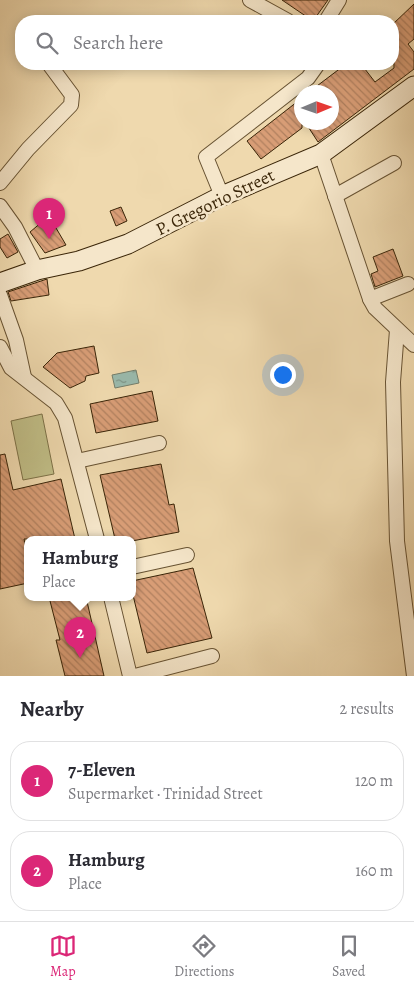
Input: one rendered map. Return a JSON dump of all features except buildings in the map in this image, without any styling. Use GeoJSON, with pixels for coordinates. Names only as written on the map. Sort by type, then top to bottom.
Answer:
{"type":"FeatureCollection","features":[{"type":"Feature","properties":{"kind":"street"},"geometry":{"type":"LineString","coordinates":[[250,0],[277,15]]}},
{"type":"Feature","properties":{"kind":"street"},"geometry":{"type":"LineString","coordinates":[[330,15],[339,0]]}},
{"type":"Feature","properties":{"kind":"street"},"geometry":{"type":"LineString","coordinates":[[0,183],[28,149],[71,105],[72,95],[53,70]]}},
{"type":"Feature","properties":{"kind":"street"},"geometry":{"type":"LineString","coordinates":[[222,196],[206,157],[308,78],[314,70]]}},
{"type":"Feature","properties":{"kind":"street","name":"P. Gregorio Street"},"geometry":{"type":"LineString","coordinates":[[0,283],[37,270],[79,261],[128,244],[222,196],[321,154],[414,86]]}},
{"type":"Feature","properties":{"kind":"street"},"geometry":{"type":"LineString","coordinates":[[321,154],[370,299],[397,330],[414,345]]}},
{"type":"Feature","properties":{"kind":"street"},"geometry":{"type":"LineString","coordinates":[[335,196],[394,163]]}},
{"type":"Feature","properties":{"kind":"street"},"geometry":{"type":"LineString","coordinates":[[0,206],[15,227],[37,270]]}},
{"type":"Feature","properties":{"kind":"street"},"geometry":{"type":"LineString","coordinates":[[370,299],[408,284]]}},
{"type":"Feature","properties":{"kind":"street"},"geometry":{"type":"LineString","coordinates":[[0,295],[4,316],[16,340],[24,377]]}},
{"type":"Feature","properties":{"kind":"street"},"geometry":{"type":"LineString","coordinates":[[397,330],[393,382],[397,541],[414,676]]}},
{"type":"Feature","properties":{"kind":"street"},"geometry":{"type":"LineString","coordinates":[[0,347],[11,368],[56,403],[65,418],[95,536]]}},
{"type":"Feature","properties":{"kind":"street"},"geometry":{"type":"LineString","coordinates":[[77,461],[159,443]]}},
{"type":"Feature","properties":{"kind":"street"},"geometry":{"type":"LineString","coordinates":[[136,566],[187,555]]}},
{"type":"Feature","properties":{"kind":"street"},"geometry":{"type":"LineString","coordinates":[[112,601],[130,676]]}},
{"type":"Feature","properties":{"kind":"street"},"geometry":{"type":"LineString","coordinates":[[135,676],[212,656]]}},
{"type":"Feature","properties":{"kind":"shaded area"},"geometry":{"type":"Polygon","coordinates":[[[42,414],[54,474],[23,480],[11,421],[42,414]]]}},
{"type":"Feature","properties":{"kind":"water"},"geometry":{"type":"Polygon","coordinates":[[[136,370],[139,383],[115,388],[112,375],[136,370]]]}},
{"type":"Feature","properties":{"kind":"place","name":"7-Eleven"},"geometry":{"type":"Point","coordinates":[49,239]}},
{"type":"Feature","properties":{"kind":"place","name":"Hamburg"},"geometry":{"type":"Point","coordinates":[80,658]}}]}
